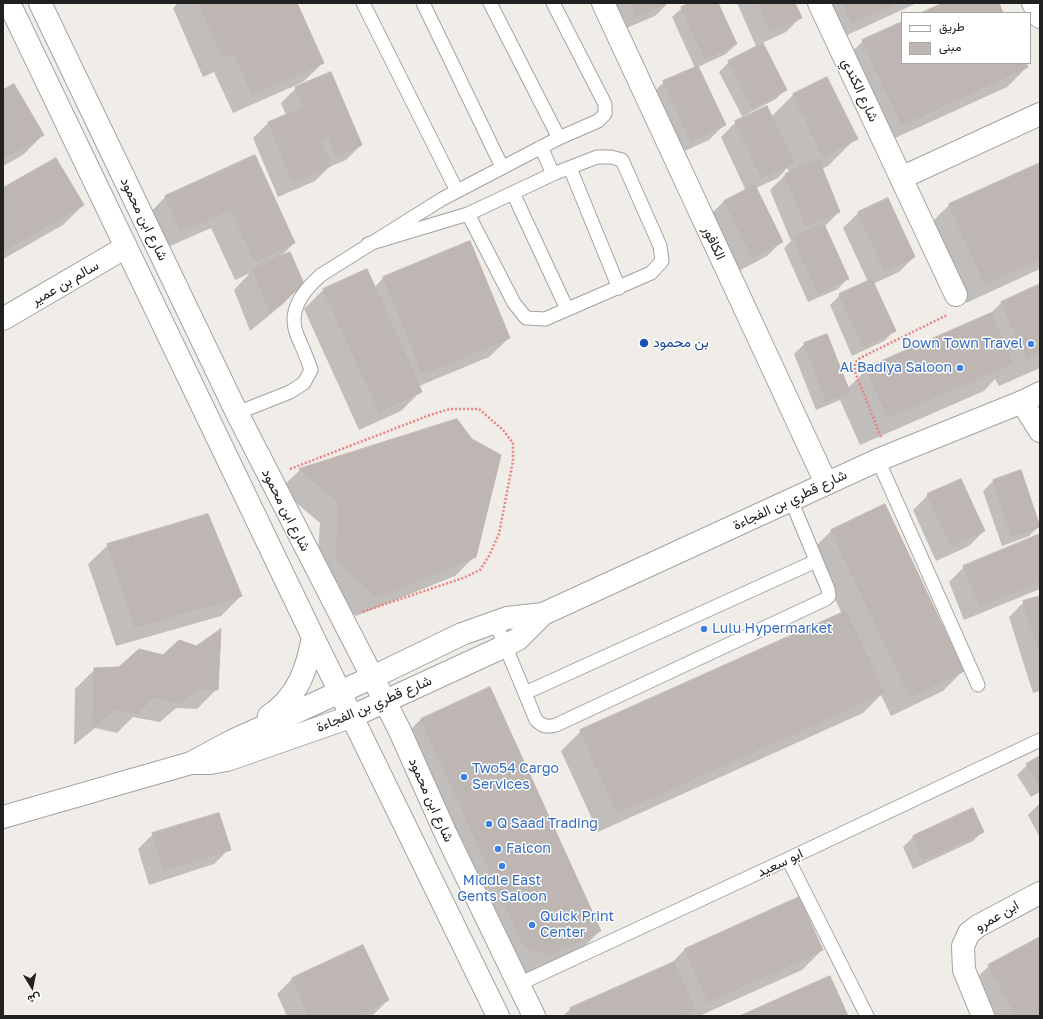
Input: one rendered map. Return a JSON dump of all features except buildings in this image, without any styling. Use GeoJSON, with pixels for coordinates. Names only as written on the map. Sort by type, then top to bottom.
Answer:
{"type":"FeatureCollection","features":[{"type":"Feature","properties":{"kind":"street","name":"شارع ابن محمود"},"geometry":{"type":"LineString","coordinates":[[10,3],[313,637],[353,716],[498,1016]]}},
{"type":"Feature","properties":{"kind":"street","name":"شارع ابن محمود"},"geometry":{"type":"LineString","coordinates":[[40,3],[237,413],[373,677],[444,832],[534,1016]]}},
{"type":"Feature","properties":{"kind":"street","name":"الكافور"},"geometry":{"type":"LineString","coordinates":[[602,3],[826,483]]}},
{"type":"Feature","properties":{"kind":"street","name":"شارع الكندي"},"geometry":{"type":"LineString","coordinates":[[819,3],[956,295]]}},
{"type":"Feature","properties":{"kind":"street"},"geometry":{"type":"LineString","coordinates":[[1033,3],[1040,17]]}},
{"type":"Feature","properties":{"kind":"street"},"geometry":{"type":"LineString","coordinates":[[901,178],[1040,114]]}},
{"type":"Feature","properties":{"kind":"street","name":"سالم بن عمير"},"geometry":{"type":"LineString","coordinates":[[3,319],[126,247]]}},
{"type":"Feature","properties":{"kind":"street","name":"شارع قطري بن الفجاءة"},"geometry":{"type":"LineString","coordinates":[[3,817],[191,764],[227,760],[353,716],[505,646],[518,639],[543,614],[826,483],[883,458],[1031,398]]}},
{"type":"Feature","properties":{"kind":"street"},"geometry":{"type":"LineString","coordinates":[[1031,398],[1040,431]]}},
{"type":"Feature","properties":{"kind":"street","name":"شارع قطري بن الفجاءة"},"geometry":{"type":"LineString","coordinates":[[191,764],[232,741],[341,692],[462,634],[495,621],[516,616],[543,614]]}},
{"type":"Feature","properties":{"kind":"street"},"geometry":{"type":"LineString","coordinates":[[232,741],[280,709],[294,693],[308,662],[313,637]]}},
{"type":"Feature","properties":{"kind":"street","name":"ابن عمرو"},"geometry":{"type":"LineString","coordinates":[[983,1016],[964,970],[963,946],[969,933],[978,926],[1040,893]]}},
{"type":"Feature","properties":{"kind":"lane"},"geometry":{"type":"LineString","coordinates":[[363,3],[457,191]]}},
{"type":"Feature","properties":{"kind":"lane"},"geometry":{"type":"LineString","coordinates":[[423,3],[502,167]]}},
{"type":"Feature","properties":{"kind":"lane"},"geometry":{"type":"LineString","coordinates":[[490,3],[559,138]]}},
{"type":"Feature","properties":{"kind":"lane"},"geometry":{"type":"LineString","coordinates":[[237,413],[290,392],[304,383],[311,370],[294,322],[296,307],[308,287],[321,275],[368,244],[457,191],[559,138],[598,121],[605,114],[605,104],[553,3]]}},
{"type":"Feature","properties":{"kind":"lane"},"geometry":{"type":"LineString","coordinates":[[541,147],[553,174]]}},
{"type":"Feature","properties":{"kind":"lane"},"geometry":{"type":"LineString","coordinates":[[368,244],[468,214],[553,174],[597,157],[611,157],[622,160],[660,246],[662,261],[651,273],[567,310],[545,319],[526,318],[514,303],[468,214]]}},
{"type":"Feature","properties":{"kind":"lane"},"geometry":{"type":"LineString","coordinates":[[570,168],[619,288]]}},
{"type":"Feature","properties":{"kind":"lane"},"geometry":{"type":"LineString","coordinates":[[513,193],[567,310]]}},
{"type":"Feature","properties":{"kind":"lane"},"geometry":{"type":"LineString","coordinates":[[883,458],[978,685]]}},
{"type":"Feature","properties":{"kind":"lane"},"geometry":{"type":"LineString","coordinates":[[495,621],[536,720],[542,726],[548,727],[562,723],[826,599],[829,596],[828,589],[791,500]]}},
{"type":"Feature","properties":{"kind":"lane"},"geometry":{"type":"LineString","coordinates":[[525,693],[816,561]]}},
{"type":"Feature","properties":{"kind":"lane","name":"ابو سعيد"},"geometry":{"type":"LineString","coordinates":[[519,984],[1040,740]]}},
{"type":"Feature","properties":{"kind":"lane"},"geometry":{"type":"LineString","coordinates":[[788,859],[867,1016]]}},
{"type":"Feature","properties":{"kind":"path"},"geometry":{"type":"LineString","coordinates":[[883,458],[855,372],[854,367],[856,361],[958,310],[956,295]]}},
{"type":"Feature","properties":{"kind":"path"},"geometry":{"type":"LineString","coordinates":[[269,477],[430,415],[450,409],[479,409],[503,430],[513,443],[514,461],[499,534],[480,570],[464,578],[342,618]]}},
{"type":"Feature","properties":{"kind":"place","name":"بن محمود"},"geometry":{"type":"Point","coordinates":[644,343]}},
{"type":"Feature","properties":{"kind":"place","name":"Down Town Travel"},"geometry":{"type":"Point","coordinates":[1031,344]}},
{"type":"Feature","properties":{"kind":"place","name":"Al Badiya Saloon"},"geometry":{"type":"Point","coordinates":[960,368]}},
{"type":"Feature","properties":{"kind":"place","name":"Lulu Hypermarket"},"geometry":{"type":"Point","coordinates":[704,629]}},
{"type":"Feature","properties":{"kind":"place","name":"Two54 Cargo Services"},"geometry":{"type":"Point","coordinates":[464,777]}},
{"type":"Feature","properties":{"kind":"place","name":"Q Saad Trading"},"geometry":{"type":"Point","coordinates":[489,824]}},
{"type":"Feature","properties":{"kind":"place","name":"Falcon"},"geometry":{"type":"Point","coordinates":[498,849]}},
{"type":"Feature","properties":{"kind":"place","name":"Middle East Gents Saloon"},"geometry":{"type":"Point","coordinates":[502,866]}},
{"type":"Feature","properties":{"kind":"place","name":"Quick Print Center"},"geometry":{"type":"Point","coordinates":[532,925]}}]}
